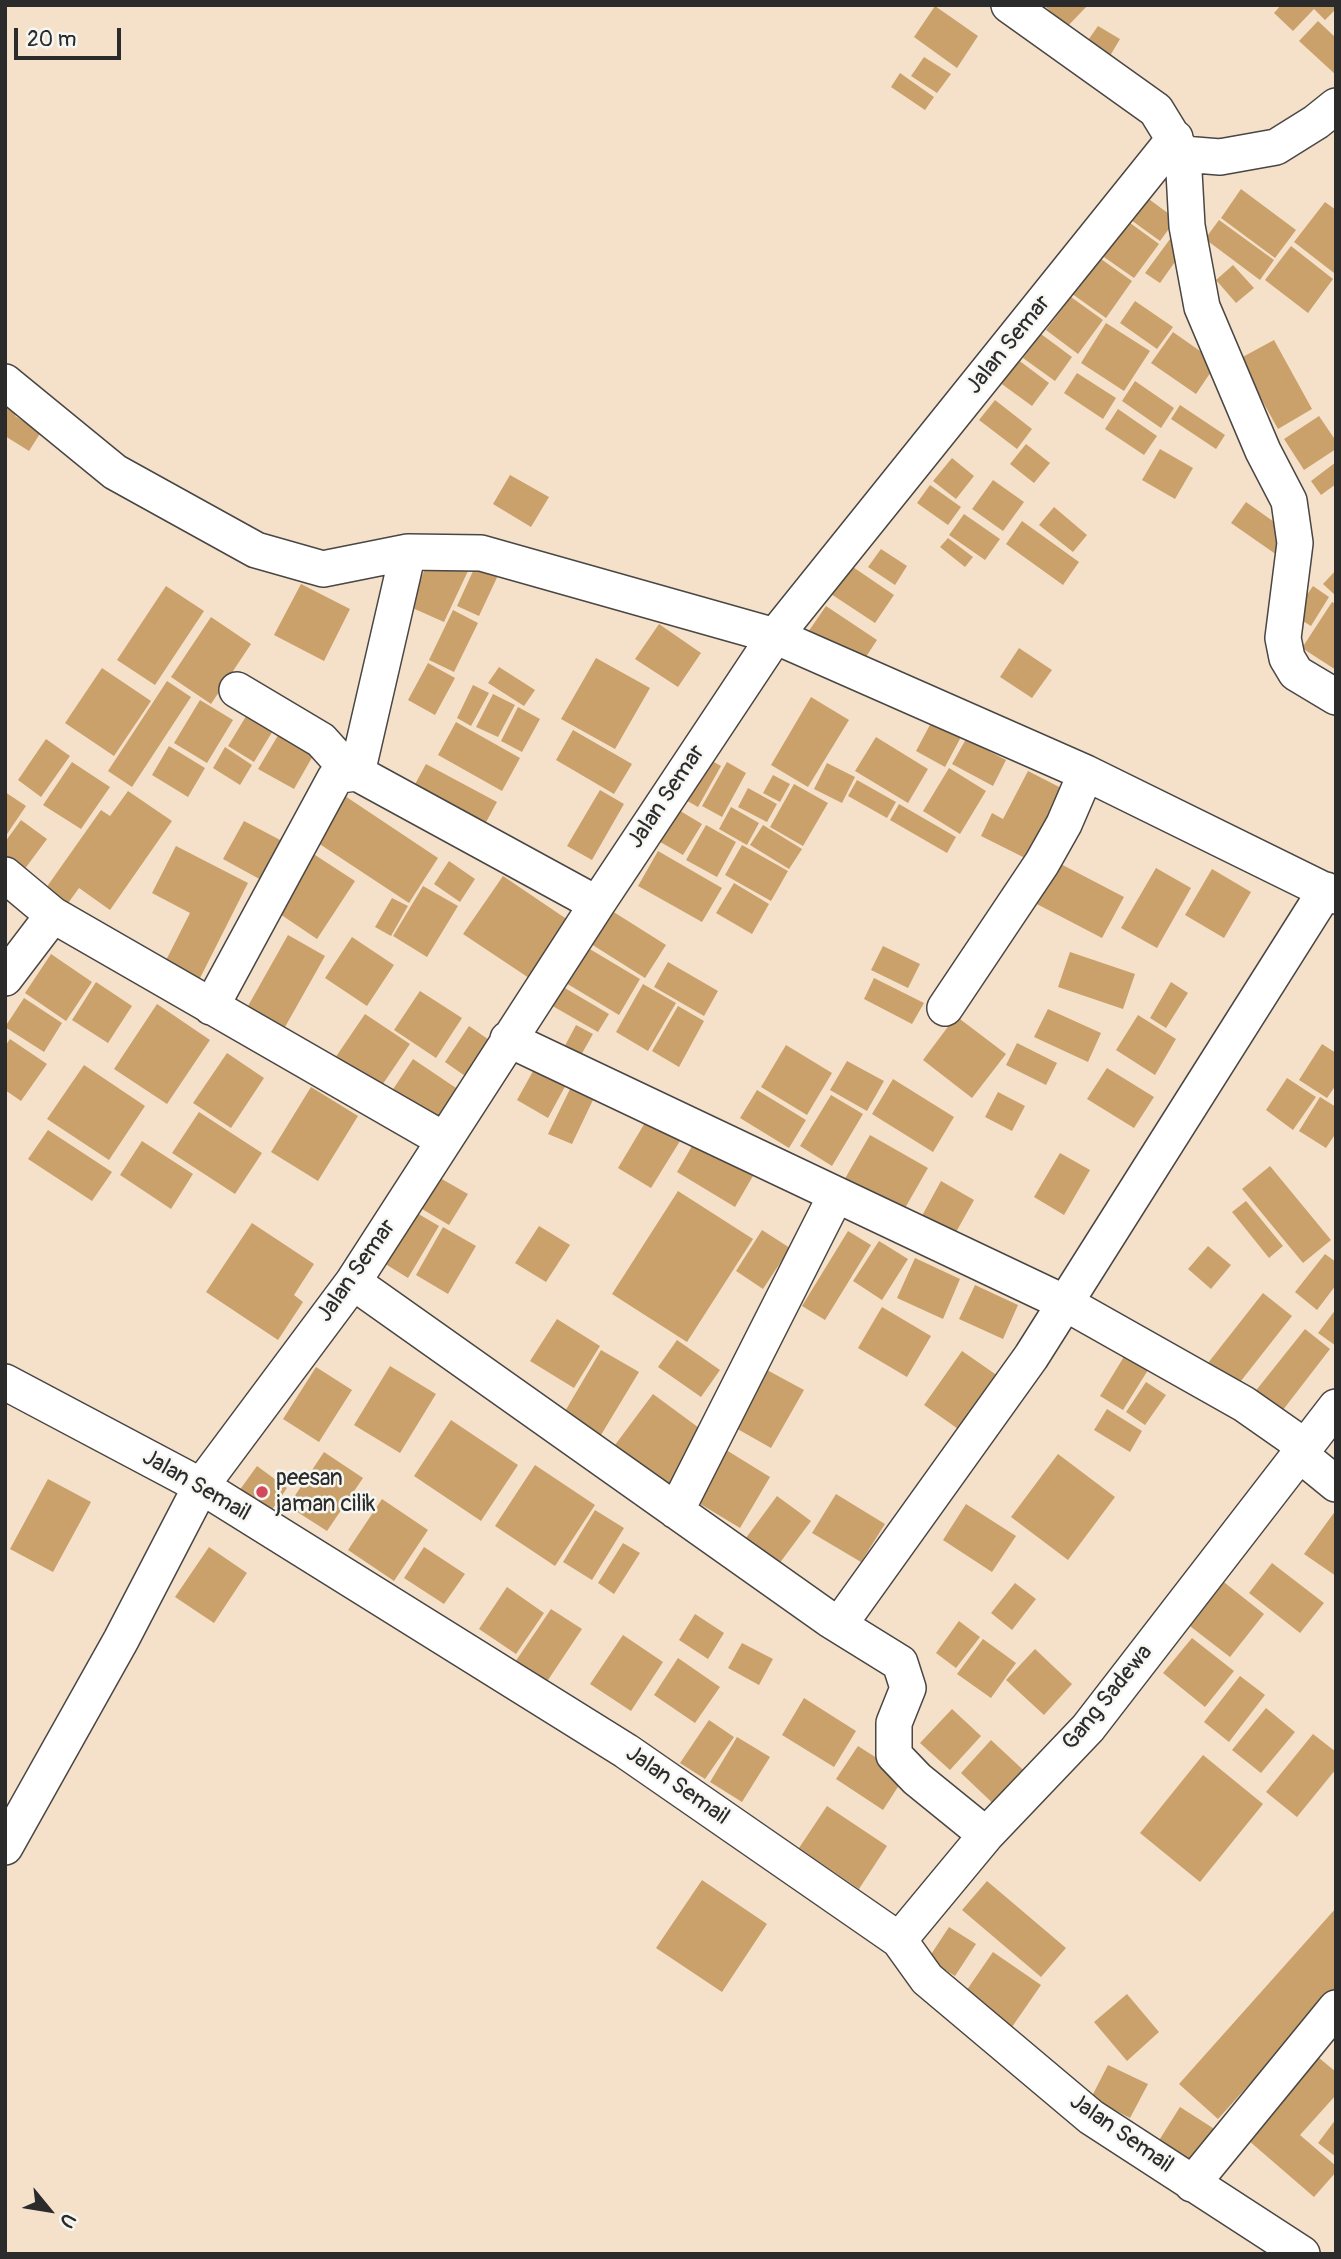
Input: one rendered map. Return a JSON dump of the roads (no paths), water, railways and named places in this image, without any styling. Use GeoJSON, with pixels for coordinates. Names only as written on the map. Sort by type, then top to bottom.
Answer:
{"type":"FeatureCollection","features":[{"type":"Feature","properties":{"kind":"street"},"geometry":{"type":"LineString","coordinates":[[1009,5],[1156,110],[1179,146],[1187,226],[1202,307],[1263,451],[1289,501],[1295,543],[1283,638],[1287,658],[1296,673],[1336,697]]}},
{"type":"Feature","properties":{"kind":"street"},"geometry":{"type":"LineString","coordinates":[[1179,146],[1220,157],[1276,147],[1329,122]]}},
{"type":"Feature","properties":{"kind":"street","name":"Jalan Semar"},"geometry":{"type":"LineString","coordinates":[[5,1847],[121,1640],[201,1486],[353,1282],[508,1040],[775,636],[1179,146]]}},
{"type":"Feature","properties":{"kind":"street"},"geometry":{"type":"LineString","coordinates":[[5,382],[115,472],[256,550],[323,569],[408,552],[481,553],[775,636],[1086,773],[1331,893],[1007,1392],[839,1625]]}},
{"type":"Feature","properties":{"kind":"street"},"geometry":{"type":"LineString","coordinates":[[354,773],[408,552]]}},
{"type":"Feature","properties":{"kind":"street"},"geometry":{"type":"LineString","coordinates":[[237,690],[321,740],[354,773],[597,904]]}},
{"type":"Feature","properties":{"kind":"street"},"geometry":{"type":"LineString","coordinates":[[211,1007],[335,778],[354,773]]}},
{"type":"Feature","properties":{"kind":"street"},"geometry":{"type":"LineString","coordinates":[[945,1008],[1042,863],[1064,824],[1086,773]]}},
{"type":"Feature","properties":{"kind":"street"},"geometry":{"type":"LineString","coordinates":[[5,875],[53,915],[444,1140]]}},
{"type":"Feature","properties":{"kind":"street"},"geometry":{"type":"LineString","coordinates":[[5,978],[53,915]]}},
{"type":"Feature","properties":{"kind":"street"},"geometry":{"type":"LineString","coordinates":[[508,1040],[1065,1303],[1244,1404],[1301,1450],[1336,1484]]}},
{"type":"Feature","properties":{"kind":"street"},"geometry":{"type":"LineString","coordinates":[[676,1511],[836,1195]]}},
{"type":"Feature","properties":{"kind":"street"},"geometry":{"type":"LineString","coordinates":[[353,1282],[839,1625],[901,1663],[908,1688],[894,1723],[894,1755],[917,1779],[986,1835]]}},
{"type":"Feature","properties":{"kind":"street","name":"Jalan Semail"},"geometry":{"type":"LineString","coordinates":[[5,1382],[201,1486],[626,1751],[899,1940],[926,1979],[1091,2117],[1302,2254]]}},
{"type":"Feature","properties":{"kind":"street","name":"Gang Sadewa"},"geometry":{"type":"LineString","coordinates":[[899,1940],[986,1835],[1088,1728],[1336,1407]]}},
{"type":"Feature","properties":{"kind":"street"},"geometry":{"type":"LineString","coordinates":[[1192,2184],[1336,2008]]}},
{"type":"Feature","properties":{"kind":"place","name":"peesan jaman cilik"},"geometry":{"type":"Point","coordinates":[262,1492]}}]}
